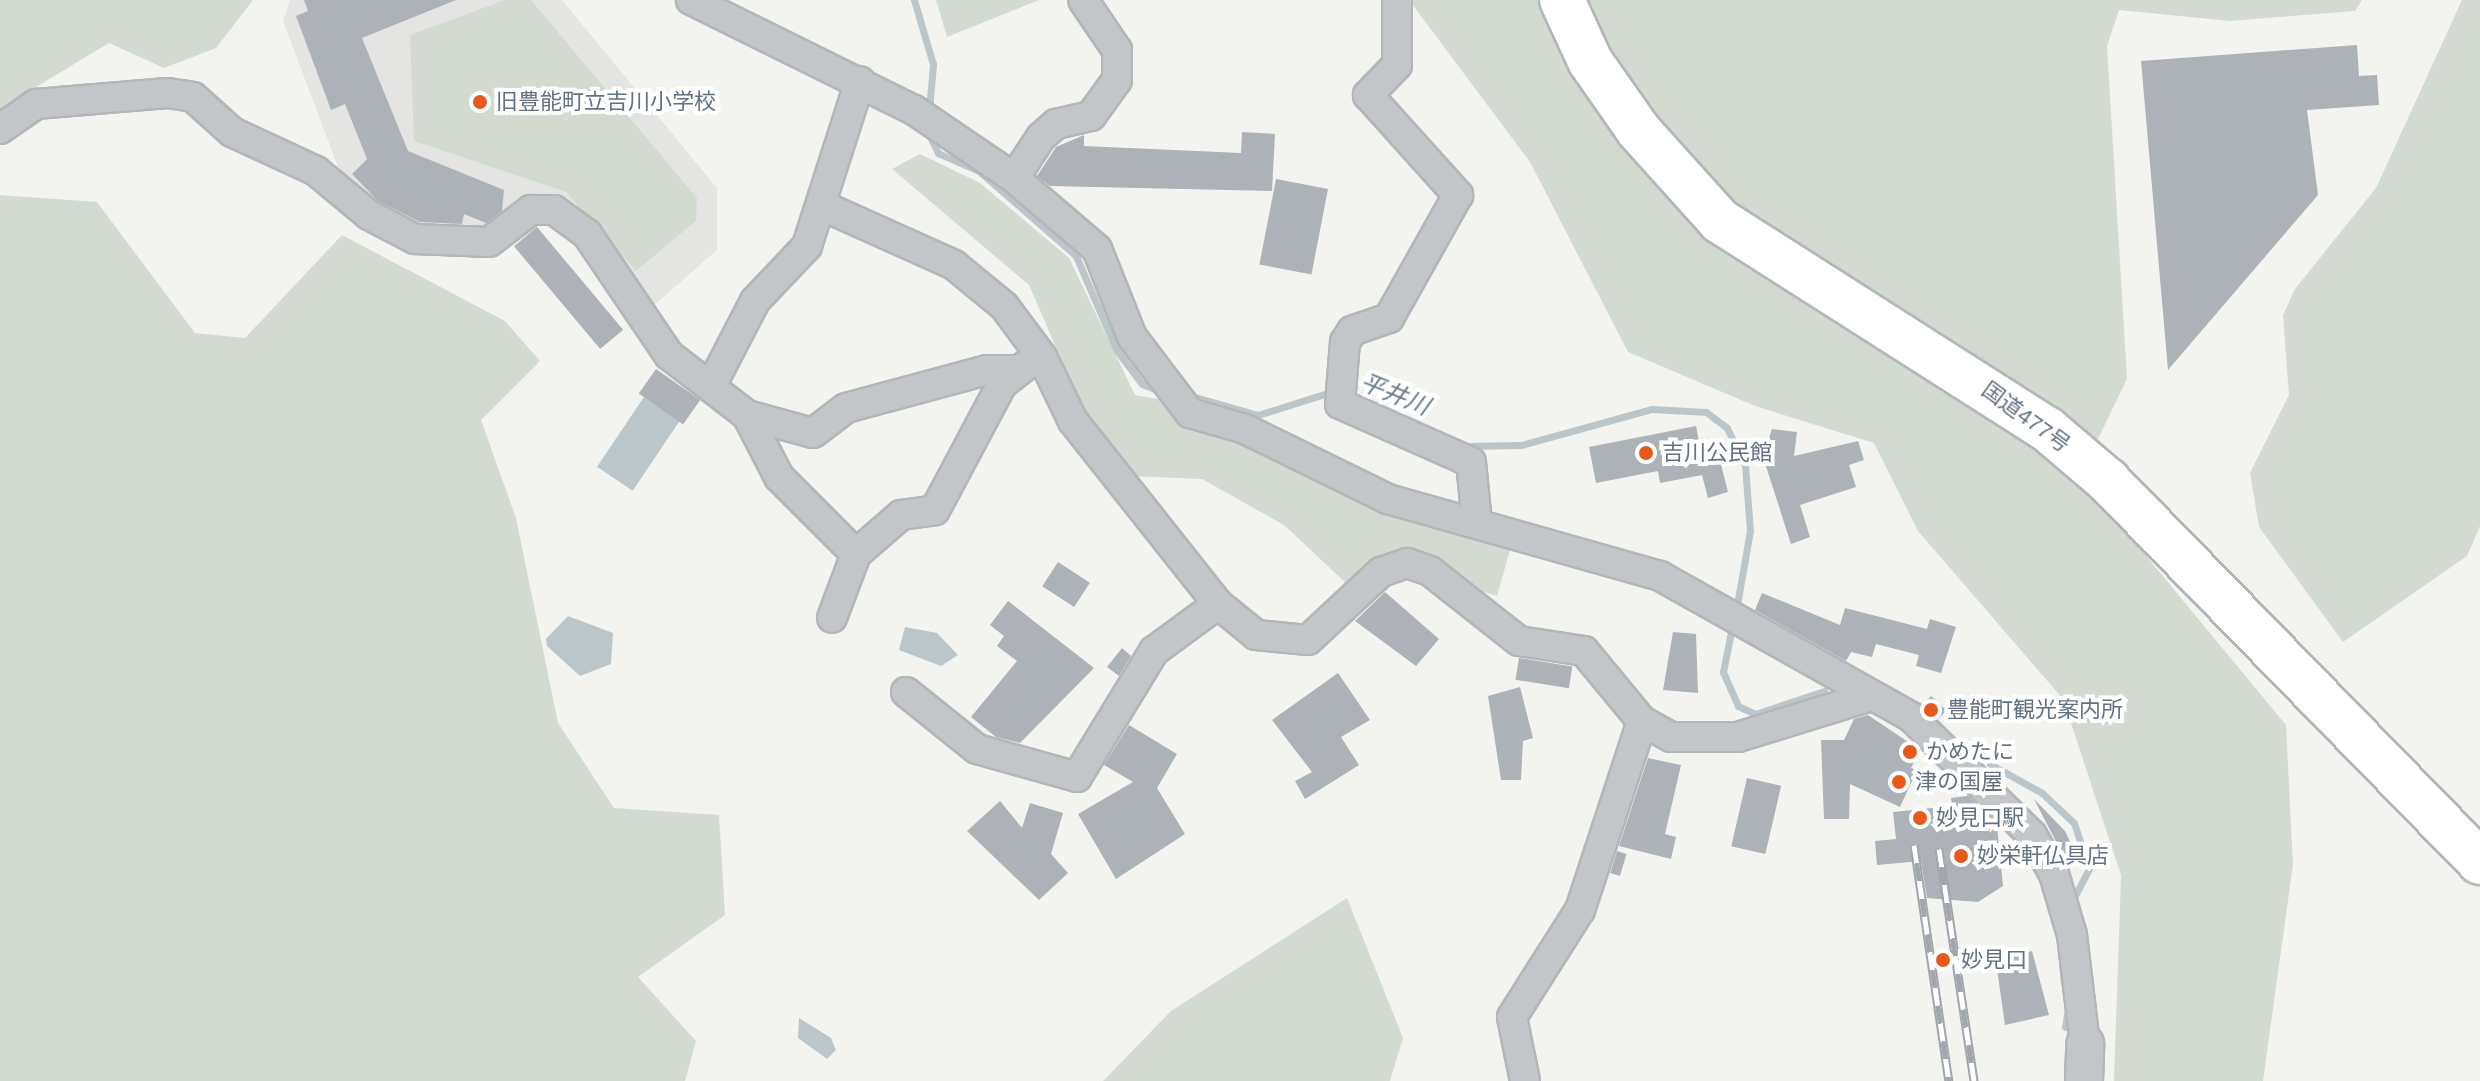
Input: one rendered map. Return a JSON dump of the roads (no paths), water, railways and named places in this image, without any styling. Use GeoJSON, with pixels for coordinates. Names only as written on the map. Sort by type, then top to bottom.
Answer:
{"type":"FeatureCollection","features":[{"type":"Feature","properties":{"kind":"highway","name":"国道477号"},"geometry":{"type":"LineString","coordinates":[[1562,0],[1590,61],[1639,131],[1720,221],[2047,429],[2107,480],[2480,862]]}},
{"type":"Feature","properties":{"kind":"street"},"geometry":{"type":"LineString","coordinates":[[691,0],[914,110],[947,129],[1014,178],[1097,249],[1132,337],[1159,377],[1190,413],[1245,429],[1388,499],[1660,576],[1722,617],[1911,717],[2032,835],[2054,874],[2072,935],[2085,1044],[2084,1081]]}},
{"type":"Feature","properties":{"kind":"street"},"geometry":{"type":"LineString","coordinates":[[1014,178],[1041,137],[1056,124],[1091,116],[1117,80],[1117,50],[1083,0]]}},
{"type":"Feature","properties":{"kind":"street"},"geometry":{"type":"LineString","coordinates":[[1397,0],[1397,65],[1368,95],[1458,195],[1389,318],[1352,331],[1339,390],[1471,462],[1477,523]]}},
{"type":"Feature","properties":{"kind":"street"},"geometry":{"type":"LineString","coordinates":[[712,384],[755,301],[807,246],[823,206],[832,153],[860,81]]}},
{"type":"Feature","properties":{"kind":"street"},"geometry":{"type":"LineString","coordinates":[[0,129],[36,104],[168,93],[193,97],[232,132],[316,171],[369,215],[415,239],[461,246],[489,242],[531,210],[554,210],[587,234],[669,355],[712,384],[747,415],[779,477],[856,554]]}},
{"type":"Feature","properties":{"kind":"street"},"geometry":{"type":"LineString","coordinates":[[823,206],[954,265],[1004,306],[1042,357],[1073,421],[1218,604],[1256,635],[1308,640],[1381,572],[1407,563],[1430,571],[1519,641],[1584,651],[1642,721],[1671,737],[1708,741],[1871,696]]}},
{"type":"Feature","properties":{"kind":"street"},"geometry":{"type":"LineString","coordinates":[[747,415],[813,433],[846,408],[987,370],[1015,370],[1042,357]]}},
{"type":"Feature","properties":{"kind":"street"},"geometry":{"type":"LineString","coordinates":[[832,618],[856,554],[901,515],[935,510],[1015,370]]}},
{"type":"Feature","properties":{"kind":"street"},"geometry":{"type":"LineString","coordinates":[[906,692],[977,749],[1077,777],[1154,651],[1218,604]]}},
{"type":"Feature","properties":{"kind":"street"},"geometry":{"type":"LineString","coordinates":[[1525,1081],[1512,1017],[1580,910],[1642,721]]}},
{"type":"Feature","properties":{"kind":"waterway","name":"平井川"},"geometry":{"type":"LineString","coordinates":[[914,0],[933,64],[929,111]]}},
{"type":"Feature","properties":{"kind":"waterway","name":"平井川"},"geometry":{"type":"LineString","coordinates":[[927,131],[938,153],[979,171],[1076,256],[1117,351],[1142,384],[1164,393]]}},
{"type":"Feature","properties":{"kind":"waterway","name":"平井川"},"geometry":{"type":"LineString","coordinates":[[1188,395],[1258,415],[1334,391]]}},
{"type":"Feature","properties":{"kind":"waterway","name":"平井川"},"geometry":{"type":"LineString","coordinates":[[1468,446],[1521,445],[1652,409],[1706,412],[1727,428],[1745,465],[1750,531],[1736,610]]}},
{"type":"Feature","properties":{"kind":"waterway","name":"平井川"},"geometry":{"type":"LineString","coordinates":[[1733,622],[1723,672],[1738,706],[1755,714],[1824,691]]}},
{"type":"Feature","properties":{"kind":"waterway","name":"平井川"},"geometry":{"type":"LineString","coordinates":[[1990,764],[2042,793],[2074,823],[2089,869],[2071,903]]}},
{"type":"Feature","properties":{"kind":"waterway","name":"平井川"},"geometry":{"type":"LineString","coordinates":[[2059,925],[2064,983]]}},
{"type":"Feature","properties":{"kind":"waterway","name":"平井川"},"geometry":{"type":"LineString","coordinates":[[2065,1027],[2068,1007]]}},
{"type":"Feature","properties":{"kind":"railway"},"geometry":{"type":"LineString","coordinates":[[1914,845],[1949,1081]]}},
{"type":"Feature","properties":{"kind":"railway"},"geometry":{"type":"LineString","coordinates":[[1939,849],[1974,1081]]}},
{"type":"Feature","properties":{"kind":"place","name":"旧豊能町立吉川小学校"},"geometry":{"type":"Point","coordinates":[480,102]}},
{"type":"Feature","properties":{"kind":"place","name":"吉川公民館"},"geometry":{"type":"Point","coordinates":[1646,453]}},
{"type":"Feature","properties":{"kind":"place","name":"豊能町観光案内所"},"geometry":{"type":"Point","coordinates":[1931,710]}},
{"type":"Feature","properties":{"kind":"place","name":"かめたに"},"geometry":{"type":"Point","coordinates":[1910,752]}},
{"type":"Feature","properties":{"kind":"place","name":"津の国屋"},"geometry":{"type":"Point","coordinates":[1899,782]}},
{"type":"Feature","properties":{"kind":"place","name":"妙見口駅"},"geometry":{"type":"Point","coordinates":[1920,818]}},
{"type":"Feature","properties":{"kind":"place","name":"妙栄軒仏具店"},"geometry":{"type":"Point","coordinates":[1961,856]}},
{"type":"Feature","properties":{"kind":"place","name":"妙見口"},"geometry":{"type":"Point","coordinates":[1943,960]}}]}
